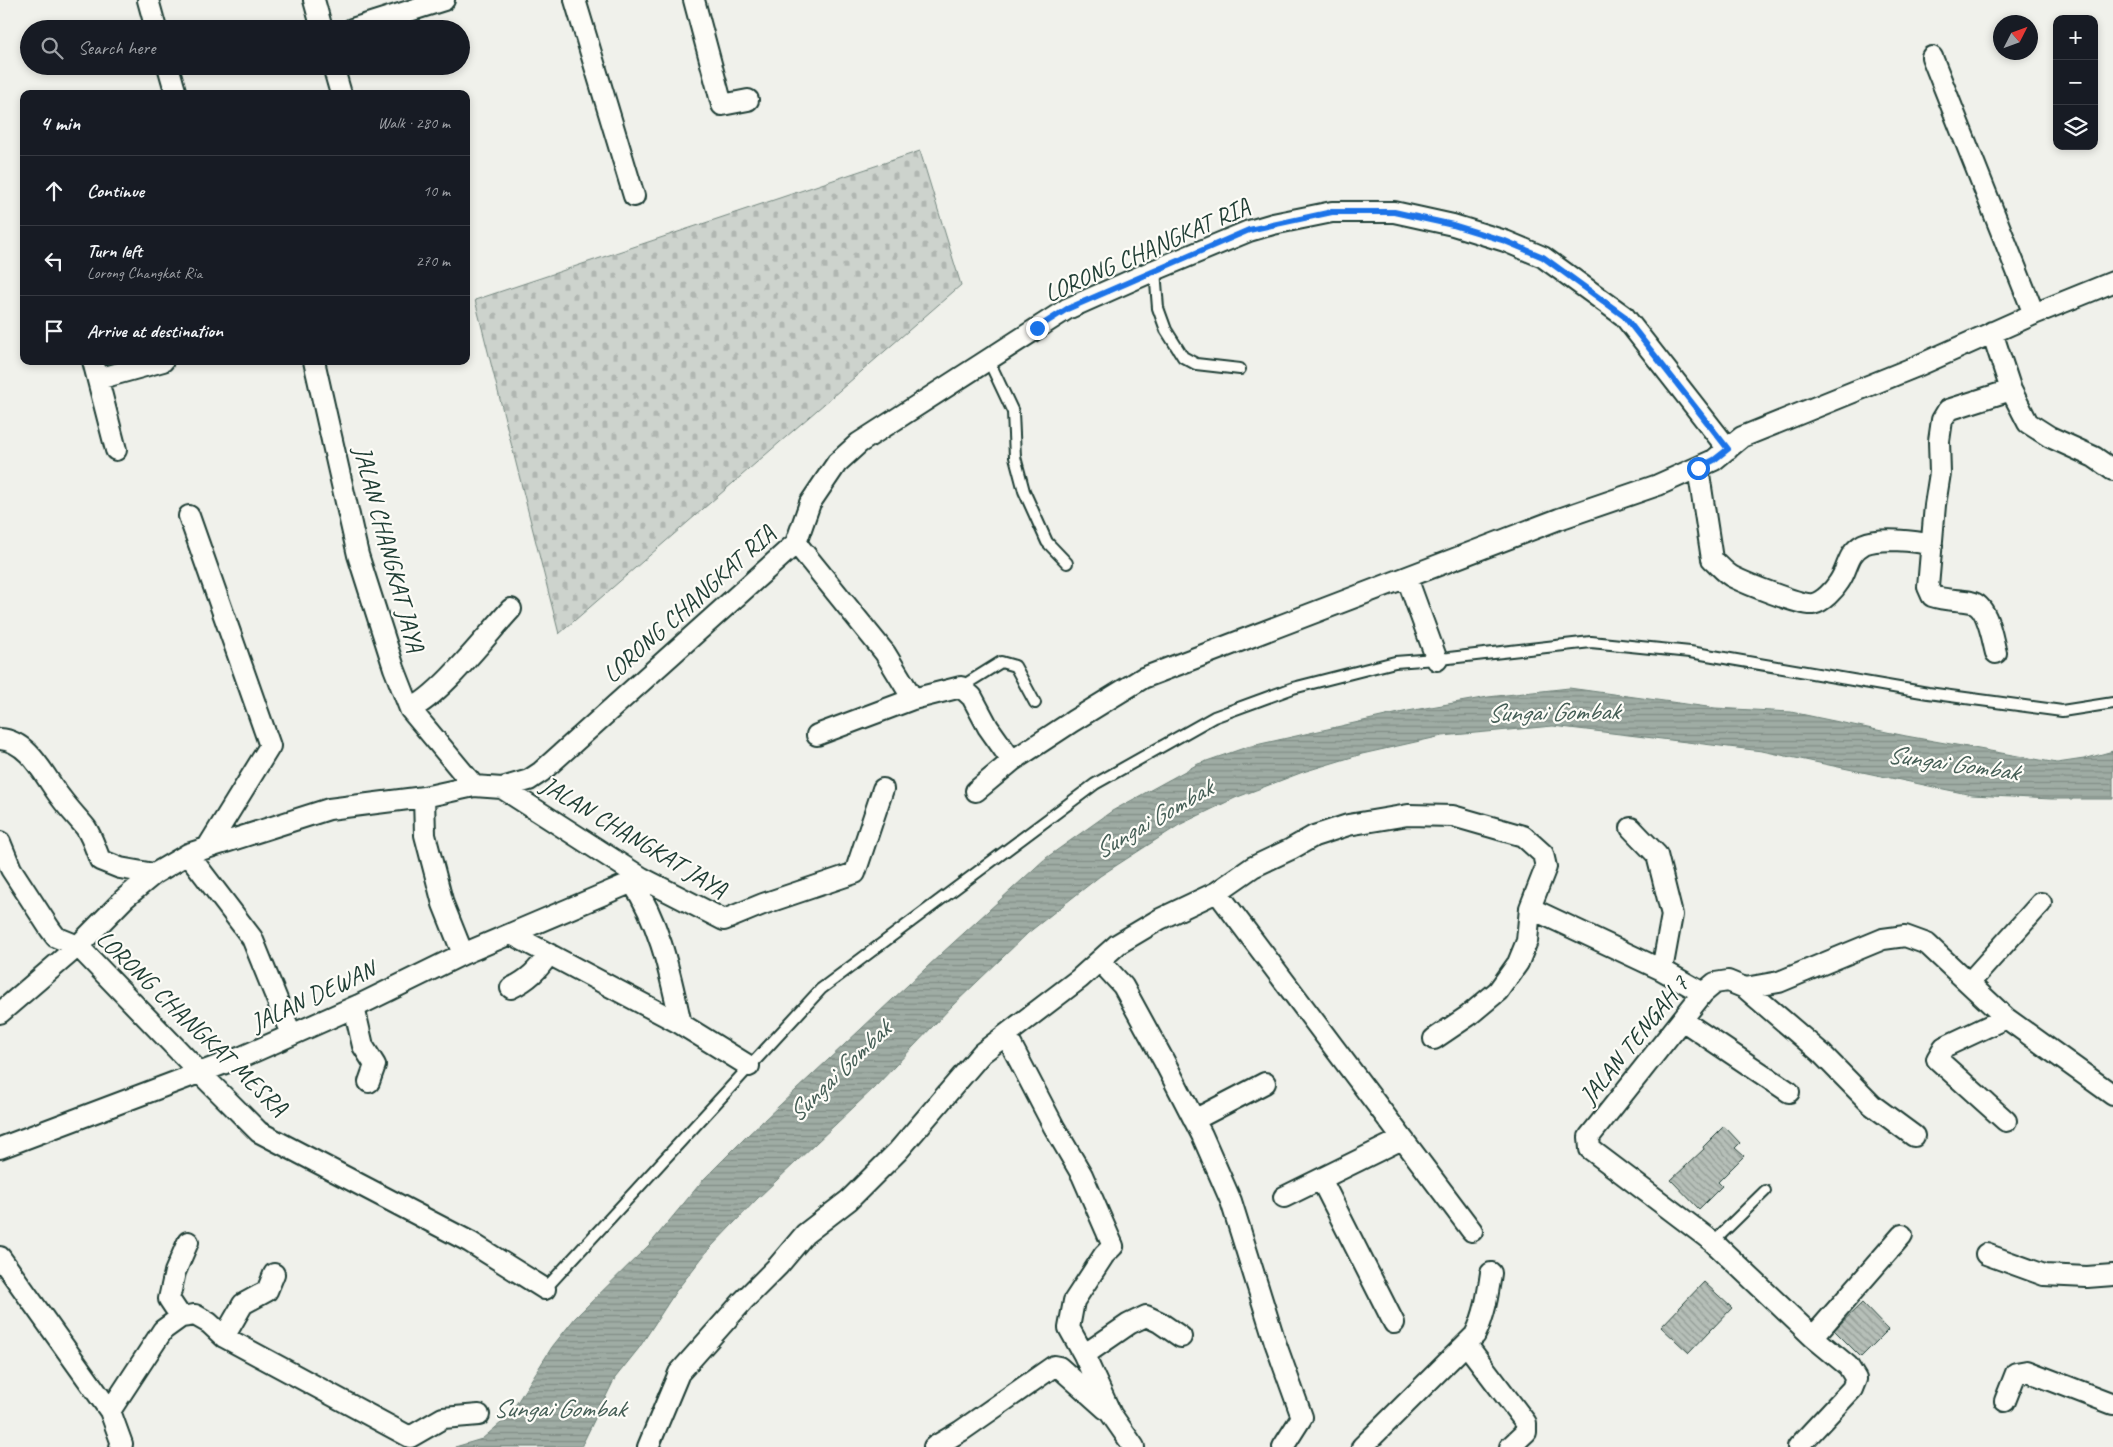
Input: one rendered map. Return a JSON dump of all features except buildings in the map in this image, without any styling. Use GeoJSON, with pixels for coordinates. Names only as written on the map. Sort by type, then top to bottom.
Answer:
{"type":"FeatureCollection","features":[{"type":"Feature","properties":{"kind":"street"},"geometry":{"type":"LineString","coordinates":[[148,0],[154,20]]}},
{"type":"Feature","properties":{"kind":"street"},"geometry":{"type":"LineString","coordinates":[[314,0],[320,20]]}},
{"type":"Feature","properties":{"kind":"street"},"geometry":{"type":"LineString","coordinates":[[381,20],[444,0]]}},
{"type":"Feature","properties":{"kind":"street"},"geometry":{"type":"LineString","coordinates":[[575,0],[634,196]]}},
{"type":"Feature","properties":{"kind":"street"},"geometry":{"type":"LineString","coordinates":[[694,0],[722,105],[748,100]]}},
{"type":"Feature","properties":{"kind":"street"},"geometry":{"type":"LineString","coordinates":[[1932,57],[2034,314]]}},
{"type":"Feature","properties":{"kind":"street"},"geometry":{"type":"LineString","coordinates":[[171,75],[175,90]]}},
{"type":"Feature","properties":{"kind":"street"},"geometry":{"type":"LineString","coordinates":[[336,75],[340,90]]}},
{"type":"Feature","properties":{"kind":"street","name":"LORONG CHANGKAT RIA"},"geometry":{"type":"LineString","coordinates":[[0,1012],[78,946],[124,898],[154,874],[188,854],[329,809],[424,797],[474,786],[502,788],[529,780],[541,772],[796,543],[810,503],[837,463],[859,443],[888,422],[1067,309],[1249,230],[1332,212],[1394,212],[1453,225],[1505,241],[1543,257],[1624,316],[1728,449]]}},
{"type":"Feature","properties":{"kind":"street"},"geometry":{"type":"LineString","coordinates":[[976,791],[1012,761],[1143,678],[1559,519],[1658,485],[1714,460],[1742,437],[1914,367],[2034,314],[2113,282]]}},
{"type":"Feature","properties":{"kind":"street"},"geometry":{"type":"LineString","coordinates":[[1992,332],[2011,390],[2028,423],[2050,437],[2094,457],[2113,470]]}},
{"type":"Feature","properties":{"kind":"street"},"geometry":{"type":"LineString","coordinates":[[116,450],[95,370],[133,365]]}},
{"type":"Feature","properties":{"kind":"street","name":"JALAN CHANGKAT JAYA"},"geometry":{"type":"LineString","coordinates":[[315,365],[358,555],[394,668],[410,709],[474,786]]}},
{"type":"Feature","properties":{"kind":"street"},"geometry":{"type":"LineString","coordinates":[[1996,653],[1984,612],[1980,605],[1972,602],[1944,601],[1932,596],[1928,587],[1940,474],[1938,441],[1942,420],[1948,410],[2011,390]]}},
{"type":"Feature","properties":{"kind":"street"},"geometry":{"type":"LineString","coordinates":[[1698,468],[1712,559],[1732,576],[1798,602],[1813,604],[1828,596],[1840,581],[1850,556],[1865,544],[1916,541],[1932,545]]}},
{"type":"Feature","properties":{"kind":"street"},"geometry":{"type":"LineString","coordinates":[[189,516],[270,746],[207,848]]}},
{"type":"Feature","properties":{"kind":"street"},"geometry":{"type":"LineString","coordinates":[[796,543],[885,653],[913,699]]}},
{"type":"Feature","properties":{"kind":"street"},"geometry":{"type":"LineString","coordinates":[[1407,578],[1437,660]]}},
{"type":"Feature","properties":{"kind":"street"},"geometry":{"type":"LineString","coordinates":[[410,709],[420,705],[451,675],[510,609]]}},
{"type":"Feature","properties":{"kind":"street"},"geometry":{"type":"LineString","coordinates":[[817,735],[913,699],[961,687],[972,697],[988,727],[1012,761]]}},
{"type":"Feature","properties":{"kind":"street"},"geometry":{"type":"LineString","coordinates":[[0,739],[7,739],[26,752],[42,767],[60,797],[87,830],[100,860],[120,868],[154,874]]}},
{"type":"Feature","properties":{"kind":"street","name":"JALAN CHANGKAT JAYA"},"geometry":{"type":"LineString","coordinates":[[502,788],[637,880],[724,920],[763,904],[855,873],[883,789]]}},
{"type":"Feature","properties":{"kind":"street"},"geometry":{"type":"LineString","coordinates":[[424,797],[425,835],[443,904],[463,954]]}},
{"type":"Feature","properties":{"kind":"street"},"geometry":{"type":"LineString","coordinates":[[648,1447],[679,1373],[805,1234],[849,1200],[898,1151],[982,1053],[1080,979],[1118,944],[1160,919],[1217,892],[1253,867],[1314,836],[1340,827],[1408,816],[1453,816],[1523,836],[1543,854],[1546,867],[1530,908],[1527,941],[1518,964],[1498,991],[1468,1016],[1434,1038]]}},
{"type":"Feature","properties":{"kind":"street"},"geometry":{"type":"LineString","coordinates":[[1630,828],[1658,855],[1672,915],[1662,970]]}},
{"type":"Feature","properties":{"kind":"street","name":"LORONG CHANGKAT MESRA"},"geometry":{"type":"LineString","coordinates":[[0,842],[11,869],[56,936],[78,946],[200,1074],[259,1132],[470,1242],[545,1289]]}},
{"type":"Feature","properties":{"kind":"street"},"geometry":{"type":"LineString","coordinates":[[188,854],[252,938],[290,1034]]}},
{"type":"Feature","properties":{"kind":"street"},"geometry":{"type":"LineString","coordinates":[[637,880],[665,950],[682,1024]]}},
{"type":"Feature","properties":{"kind":"street","name":"JALAN DEWAN"},"geometry":{"type":"LineString","coordinates":[[0,1148],[200,1074],[354,1007],[463,954],[637,880]]}},
{"type":"Feature","properties":{"kind":"street"},"geometry":{"type":"LineString","coordinates":[[1217,892],[1472,1231]]}},
{"type":"Feature","properties":{"kind":"street"},"geometry":{"type":"LineString","coordinates":[[1970,982],[2041,903]]}},
{"type":"Feature","properties":{"kind":"street"},"geometry":{"type":"LineString","coordinates":[[1530,908],[1662,970],[1703,993]]}},
{"type":"Feature","properties":{"kind":"street"},"geometry":{"type":"LineString","coordinates":[[511,934],[682,1024],[750,1066]]}},
{"type":"Feature","properties":{"kind":"street","name":"JALAN TENGAH 7"},"geometry":{"type":"LineString","coordinates":[[1798,1447],[1852,1389],[1856,1379],[1848,1366],[1813,1337],[1714,1242],[1590,1149],[1589,1137],[1703,993],[1715,983],[1728,981],[1745,988],[1779,982],[1884,939],[1906,936],[1927,944],[1970,982],[2006,1018],[2113,1095]]}},
{"type":"Feature","properties":{"kind":"street"},"geometry":{"type":"LineString","coordinates":[[511,988],[527,980],[540,968],[549,954]]}},
{"type":"Feature","properties":{"kind":"street"},"geometry":{"type":"LineString","coordinates":[[1100,961],[1122,986],[1194,1120],[1231,1201],[1275,1342],[1302,1417],[1282,1447]]}},
{"type":"Feature","properties":{"kind":"street"},"geometry":{"type":"LineString","coordinates":[[1745,988],[1821,1053],[1872,1105],[1914,1136]]}},
{"type":"Feature","properties":{"kind":"street"},"geometry":{"type":"LineString","coordinates":[[354,1007],[363,1046],[375,1065],[369,1082]]}},
{"type":"Feature","properties":{"kind":"street"},"geometry":{"type":"LineString","coordinates":[[2006,1018],[1944,1047],[1937,1060],[2006,1121]]}},
{"type":"Feature","properties":{"kind":"street"},"geometry":{"type":"LineString","coordinates":[[1682,1020],[1788,1092]]}},
{"type":"Feature","properties":{"kind":"street"},"geometry":{"type":"LineString","coordinates":[[1006,1035],[1054,1127],[1082,1175],[1113,1246],[1104,1255],[1074,1301],[1069,1328],[1084,1355],[1111,1414],[1134,1447]]}},
{"type":"Feature","properties":{"kind":"street"},"geometry":{"type":"LineString","coordinates":[[1194,1120],[1265,1083]]}},
{"type":"Feature","properties":{"kind":"street"},"geometry":{"type":"LineString","coordinates":[[1284,1197],[1402,1139]]}},
{"type":"Feature","properties":{"kind":"street"},"geometry":{"type":"LineString","coordinates":[[1321,1179],[1394,1322]]}},
{"type":"Feature","properties":{"kind":"street"},"geometry":{"type":"LineString","coordinates":[[1813,1337],[1902,1236]]}},
{"type":"Feature","properties":{"kind":"street"},"geometry":{"type":"LineString","coordinates":[[180,1317],[169,1299],[175,1272],[188,1242]]}},
{"type":"Feature","properties":{"kind":"street"},"geometry":{"type":"LineString","coordinates":[[1986,1254],[2044,1275],[2087,1277],[2113,1275]]}},
{"type":"Feature","properties":{"kind":"street"},"geometry":{"type":"LineString","coordinates":[[0,1258],[110,1411],[122,1444],[120,1447]]}},
{"type":"Feature","properties":{"kind":"street"},"geometry":{"type":"LineString","coordinates":[[1362,1447],[1467,1345],[1481,1323],[1491,1273]]}},
{"type":"Feature","properties":{"kind":"street"},"geometry":{"type":"LineString","coordinates":[[224,1338],[243,1304],[267,1292],[274,1274]]}},
{"type":"Feature","properties":{"kind":"street"},"geometry":{"type":"LineString","coordinates":[[110,1411],[163,1330],[180,1317],[195,1315],[209,1323],[224,1338],[410,1437],[443,1418],[479,1415]]}},
{"type":"Feature","properties":{"kind":"street"},"geometry":{"type":"LineString","coordinates":[[1084,1355],[1129,1324],[1146,1316],[1159,1322],[1181,1337]]}},
{"type":"Feature","properties":{"kind":"street"},"geometry":{"type":"LineString","coordinates":[[1467,1345],[1526,1422],[1526,1432],[1510,1447]]}},
{"type":"Feature","properties":{"kind":"street"},"geometry":{"type":"LineString","coordinates":[[934,1447],[962,1431],[1054,1366],[1059,1367],[1111,1414]]}},
{"type":"Feature","properties":{"kind":"street"},"geometry":{"type":"LineString","coordinates":[[2005,1401],[2016,1373],[2027,1371],[2113,1404]]}},
{"type":"Feature","properties":{"kind":"lane"},"geometry":{"type":"LineString","coordinates":[[1155,270],[1158,308],[1166,330],[1182,356],[1196,364],[1240,369]]}},
{"type":"Feature","properties":{"kind":"lane"},"geometry":{"type":"LineString","coordinates":[[988,359],[1013,412],[1015,457],[1024,491],[1047,542],[1067,563]]}},
{"type":"Feature","properties":{"kind":"lane"},"geometry":{"type":"LineString","coordinates":[[545,1289],[821,989],[1094,784],[1214,716],[1293,688],[1395,662],[1437,660],[1591,642],[1690,652],[1928,693],[2062,711],[2113,703]]}},
{"type":"Feature","properties":{"kind":"lane"},"geometry":{"type":"LineString","coordinates":[[961,687],[1002,662],[1015,666],[1035,703]]}},
{"type":"Feature","properties":{"kind":"lane"},"geometry":{"type":"LineString","coordinates":[[1714,1242],[1765,1192]]}},
{"type":"Feature","properties":{"kind":"green space"},"geometry":{"type":"Polygon","coordinates":[[[920,151],[961,285],[559,634],[475,300],[920,151]]]}},
{"type":"Feature","properties":{"kind":"water","name":"Sungai Gombak"},"geometry":{"type":"Polygon","coordinates":[[[1569,688],[1715,708],[1791,712],[1906,736],[2057,763],[2084,759],[2113,751],[2113,799],[2051,799],[1972,795],[1762,751],[1553,726],[1442,736],[1362,754],[1303,772],[1235,798],[1179,825],[1100,876],[1028,933],[952,1006],[875,1087],[757,1199],[709,1249],[676,1291],[639,1348],[615,1378],[581,1447],[455,1447],[482,1439],[508,1417],[552,1347],[575,1318],[650,1244],[704,1179],[747,1136],[1046,858],[1112,811],[1198,764],[1247,747],[1408,711],[1488,697],[1569,688]]]}},
{"type":"Feature","properties":{"kind":"route"},"geometry":{"type":"LineString","coordinates":[[1037,328],[1067,309],[1249,230],[1332,212],[1394,212],[1453,225],[1505,241],[1543,257],[1624,316],[1728,449],[1714,460],[1698,468]]}}]}
